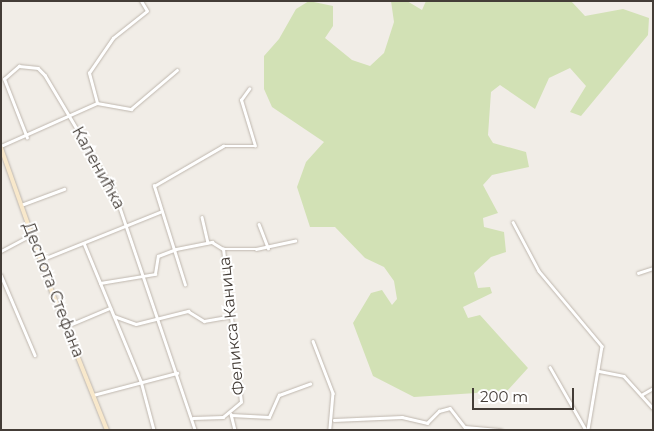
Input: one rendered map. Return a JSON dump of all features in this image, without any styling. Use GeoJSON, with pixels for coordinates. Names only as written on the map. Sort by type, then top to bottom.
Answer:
{"type":"FeatureCollection","features":[{"type":"Feature","properties":{"kind":"main road","name":"Деспота Стефана"},"geometry":{"type":"LineString","coordinates":[[1,147],[65,327],[107,430]]}},
{"type":"Feature","properties":{"kind":"street"},"geometry":{"type":"LineString","coordinates":[[97,103],[89,73],[113,38],[147,11],[141,1]]}},
{"type":"Feature","properties":{"kind":"street","name":"Каленићка"},"geometry":{"type":"LineString","coordinates":[[26,138],[4,76],[19,66],[43,72],[71,118],[128,224],[156,318],[193,418],[195,430]]}},
{"type":"Feature","properties":{"kind":"street"},"geometry":{"type":"LineString","coordinates":[[1,147],[71,118],[97,103],[131,109],[177,70]]}},
{"type":"Feature","properties":{"kind":"street"},"geometry":{"type":"LineString","coordinates":[[185,285],[176,249],[160,212],[154,186],[223,146],[255,146],[241,100],[249,89]]}},
{"type":"Feature","properties":{"kind":"street"},"geometry":{"type":"LineString","coordinates":[[21,205],[64,189]]}},
{"type":"Feature","properties":{"kind":"street"},"geometry":{"type":"LineString","coordinates":[[40,260],[160,212]]}},
{"type":"Feature","properties":{"kind":"street"},"geometry":{"type":"LineString","coordinates":[[202,217],[208,242]]}},
{"type":"Feature","properties":{"kind":"street"},"geometry":{"type":"LineString","coordinates":[[513,222],[539,271],[601,344],[600,371],[587,430]]}},
{"type":"Feature","properties":{"kind":"street"},"geometry":{"type":"LineString","coordinates":[[259,224],[268,248]]}},
{"type":"Feature","properties":{"kind":"street"},"geometry":{"type":"LineString","coordinates":[[1,251],[31,235]]}},
{"type":"Feature","properties":{"kind":"street"},"geometry":{"type":"LineString","coordinates":[[100,283],[155,274],[158,256],[176,249],[208,242],[223,249],[268,248],[295,241]]}},
{"type":"Feature","properties":{"kind":"street"},"geometry":{"type":"LineString","coordinates":[[84,243],[140,381],[154,430]]}},
{"type":"Feature","properties":{"kind":"street","name":"Феликса Каница"},"geometry":{"type":"LineString","coordinates":[[223,249],[241,390],[241,402],[231,414],[234,430]]}},
{"type":"Feature","properties":{"kind":"street"},"geometry":{"type":"LineString","coordinates":[[638,273],[653,268]]}},
{"type":"Feature","properties":{"kind":"street"},"geometry":{"type":"LineString","coordinates":[[1,275],[35,355]]}},
{"type":"Feature","properties":{"kind":"street"},"geometry":{"type":"LineString","coordinates":[[65,327],[110,308]]}},
{"type":"Feature","properties":{"kind":"street"},"geometry":{"type":"LineString","coordinates":[[114,316],[136,324],[188,311],[204,321],[231,316]]}},
{"type":"Feature","properties":{"kind":"street"},"geometry":{"type":"LineString","coordinates":[[313,341],[333,393],[334,420],[330,430]]}},
{"type":"Feature","properties":{"kind":"street"},"geometry":{"type":"LineString","coordinates":[[550,367],[587,430]]}},
{"type":"Feature","properties":{"kind":"street"},"geometry":{"type":"LineString","coordinates":[[600,371],[624,376],[653,408]]}},
{"type":"Feature","properties":{"kind":"street"},"geometry":{"type":"LineString","coordinates":[[93,395],[140,381],[177,374]]}},
{"type":"Feature","properties":{"kind":"street"},"geometry":{"type":"LineString","coordinates":[[193,418],[231,414],[269,417],[279,395],[310,384]]}},
{"type":"Feature","properties":{"kind":"street"},"geometry":{"type":"LineString","coordinates":[[641,395],[653,388]]}},
{"type":"Feature","properties":{"kind":"street"},"geometry":{"type":"LineString","coordinates":[[334,420],[402,417],[428,422],[439,411],[450,408],[465,427],[501,430]]}},
{"type":"Feature","properties":{"kind":"green space"},"geometry":{"type":"Polygon","coordinates":[[[309,1],[333,6],[333,26],[325,38],[352,60],[370,66],[384,53],[394,22],[391,1],[407,1],[422,10],[426,1],[571,1],[585,16],[623,9],[649,18],[648,35],[581,116],[570,112],[586,86],[570,68],[549,78],[535,109],[500,85],[491,92],[488,135],[493,143],[526,152],[529,167],[492,175],[483,185],[498,213],[483,218],[484,227],[504,232],[506,252],[491,257],[474,273],[478,288],[490,287],[492,293],[463,307],[468,318],[480,315],[528,368],[507,391],[414,397],[373,376],[353,323],[371,293],[382,290],[392,305],[397,299],[394,281],[384,267],[365,258],[335,227],[310,227],[297,187],[306,162],[324,142],[272,107],[264,89],[264,56],[279,39],[296,9],[309,1]]]}}]}
